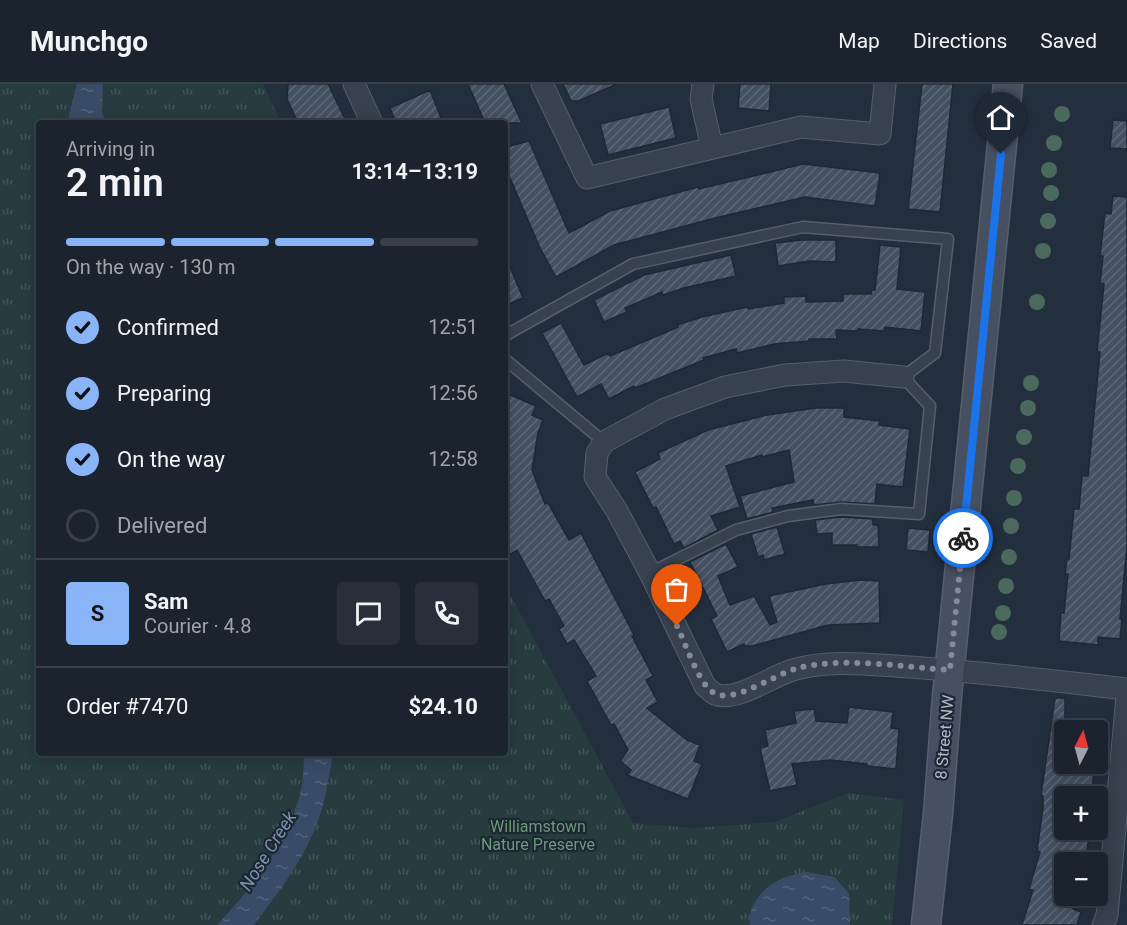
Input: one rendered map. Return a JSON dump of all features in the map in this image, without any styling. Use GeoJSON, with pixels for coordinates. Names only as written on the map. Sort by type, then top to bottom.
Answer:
{"type":"FeatureCollection","features":[{"type":"Feature","properties":{"kind":"street"},"geometry":{"type":"LineString","coordinates":[[354,84],[371,120]]}},
{"type":"Feature","properties":{"kind":"street"},"geometry":{"type":"LineString","coordinates":[[542,84],[587,178],[801,127],[880,134],[885,84]]}},
{"type":"Feature","properties":{"kind":"street"},"geometry":{"type":"LineString","coordinates":[[703,84],[701,99],[712,148]]}},
{"type":"Feature","properties":{"kind":"street","name":"8 Street NW"},"geometry":{"type":"LineString","coordinates":[[926,925],[1008,84]]}},
{"type":"Feature","properties":{"kind":"street"},"geometry":{"type":"LineString","coordinates":[[903,377],[844,371],[785,375],[726,387],[665,410],[604,442],[597,453],[595,477],[617,511],[650,573],[705,686],[715,694],[727,696],[743,693],[796,669],[825,664],[864,664],[950,670],[1127,689]]}},
{"type":"Feature","properties":{"kind":"street"},"geometry":{"type":"LineString","coordinates":[[1107,922],[1127,696]]}},
{"type":"Feature","properties":{"kind":"lane"},"geometry":{"type":"LineString","coordinates":[[508,334],[633,264],[803,227],[948,239],[935,353],[903,377],[930,406],[919,514],[841,509],[788,516],[736,530],[650,573]]}},
{"type":"Feature","properties":{"kind":"lane"},"geometry":{"type":"LineString","coordinates":[[508,362],[604,442]]}},
{"type":"Feature","properties":{"kind":"green space","name":"Williamstown Nature Preserve"},"geometry":{"type":"Polygon","coordinates":[[[0,84],[263,84],[280,120],[36,120],[36,756],[508,756],[508,591],[633,823],[692,828],[775,822],[848,793],[904,800],[892,925],[0,925],[0,84]]]}},
{"type":"Feature","properties":{"kind":"water"},"geometry":{"type":"Polygon","coordinates":[[[77,84],[103,84],[102,111],[105,120],[68,120],[77,84]]]}},
{"type":"Feature","properties":{"kind":"water"},"geometry":{"type":"Polygon","coordinates":[[[304,756],[332,756],[318,822],[301,858],[279,891],[254,925],[217,925],[257,878],[280,843],[290,824],[302,785],[304,756]]]}},
{"type":"Feature","properties":{"kind":"water"},"geometry":{"type":"Polygon","coordinates":[[[806,872],[835,877],[849,894],[850,925],[750,925],[751,911],[757,898],[767,888],[779,880],[806,872]]]}},
{"type":"Feature","properties":{"kind":"building"},"geometry":{"type":"Polygon","coordinates":[[[288,84],[328,84],[346,120],[297,120],[287,99],[288,84]]]}},
{"type":"Feature","properties":{"kind":"building"},"geometry":{"type":"Polygon","coordinates":[[[468,84],[504,84],[522,123],[508,123],[508,120],[484,120],[468,84]]]}},
{"type":"Feature","properties":{"kind":"building"},"geometry":{"type":"Polygon","coordinates":[[[563,84],[617,84],[578,101],[571,101],[563,84]]]}},
{"type":"Feature","properties":{"kind":"building"},"geometry":{"type":"Polygon","coordinates":[[[740,84],[771,84],[769,111],[738,108],[740,84]]]}},
{"type":"Feature","properties":{"kind":"building"},"geometry":{"type":"Polygon","coordinates":[[[922,84],[953,84],[940,212],[908,209],[922,84]]]}},
{"type":"Feature","properties":{"kind":"building"},"geometry":{"type":"Polygon","coordinates":[[[430,90],[442,120],[395,120],[390,108],[430,90]]]}},
{"type":"Feature","properties":{"kind":"building"},"geometry":{"type":"Polygon","coordinates":[[[669,107],[676,138],[608,155],[600,124],[669,107]]]}},
{"type":"Feature","properties":{"kind":"building"},"geometry":{"type":"Polygon","coordinates":[[[1113,120],[1127,121],[1127,149],[1110,148],[1113,120]]]}},
{"type":"Feature","properties":{"kind":"building"},"geometry":{"type":"Polygon","coordinates":[[[529,141],[569,233],[610,211],[698,187],[699,189],[803,164],[880,173],[875,206],[805,197],[614,245],[556,277],[540,248],[508,174],[508,146],[529,141]]]}},
{"type":"Feature","properties":{"kind":"building"},"geometry":{"type":"Polygon","coordinates":[[[1113,196],[1127,197],[1127,546],[1120,639],[1098,637],[1098,645],[1059,641],[1061,613],[1064,613],[1068,574],[1065,574],[1067,559],[1069,559],[1074,509],[1079,509],[1082,476],[1088,476],[1104,284],[1100,283],[1103,256],[1100,256],[1105,213],[1111,214],[1113,196]]]}},
{"type":"Feature","properties":{"kind":"building"},"geometry":{"type":"Polygon","coordinates":[[[836,240],[836,262],[809,261],[778,266],[775,243],[836,240]]]}},
{"type":"Feature","properties":{"kind":"building"},"geometry":{"type":"Polygon","coordinates":[[[880,245],[901,247],[897,289],[925,292],[921,331],[885,327],[884,331],[836,330],[837,339],[809,339],[809,341],[774,344],[737,353],[736,349],[703,358],[704,360],[635,388],[634,386],[609,399],[601,384],[577,397],[542,333],[561,323],[584,365],[608,353],[610,356],[678,327],[677,325],[702,317],[747,307],[748,309],[784,303],[784,297],[806,296],[806,302],[843,301],[843,294],[871,294],[872,290],[875,290],[880,245]]]}},
{"type":"Feature","properties":{"kind":"building"},"geometry":{"type":"Polygon","coordinates":[[[731,255],[736,276],[663,295],[662,292],[625,308],[627,312],[604,322],[594,300],[644,275],[731,255]]]}},
{"type":"Feature","properties":{"kind":"building"},"geometry":{"type":"Polygon","coordinates":[[[508,262],[523,298],[508,304],[508,262]]]}},
{"type":"Feature","properties":{"kind":"building"},"geometry":{"type":"Polygon","coordinates":[[[508,394],[536,406],[532,415],[543,420],[538,433],[532,470],[545,504],[548,503],[569,540],[581,533],[634,635],[632,636],[653,676],[646,680],[658,702],[647,708],[687,740],[700,745],[694,761],[702,764],[688,799],[627,775],[631,770],[620,761],[628,750],[614,724],[611,725],[587,681],[596,676],[574,640],[567,644],[559,629],[564,626],[549,599],[545,601],[517,550],[508,556],[508,394]]]}},
{"type":"Feature","properties":{"kind":"building"},"geometry":{"type":"Polygon","coordinates":[[[816,408],[844,408],[844,417],[880,421],[879,425],[910,429],[903,487],[877,484],[875,504],[841,502],[814,505],[813,500],[772,508],[773,512],[747,519],[740,496],[794,482],[789,450],[762,457],[762,455],[726,466],[740,507],[711,516],[718,530],[684,548],[680,541],[674,544],[635,472],[660,459],[658,453],[708,430],[767,415],[816,408]]]}},
{"type":"Feature","properties":{"kind":"building"},"geometry":{"type":"Polygon","coordinates":[[[841,517],[873,519],[873,525],[878,525],[879,547],[832,545],[832,533],[817,534],[815,520],[841,517]]]}},
{"type":"Feature","properties":{"kind":"building"},"geometry":{"type":"Polygon","coordinates":[[[777,527],[785,554],[764,560],[763,555],[758,557],[751,534],[777,527]]]}},
{"type":"Feature","properties":{"kind":"building"},"geometry":{"type":"Polygon","coordinates":[[[908,528],[930,530],[928,552],[906,550],[908,528]]]}},
{"type":"Feature","properties":{"kind":"building"},"geometry":{"type":"Polygon","coordinates":[[[726,544],[738,567],[718,576],[730,605],[754,596],[770,625],[777,622],[769,596],[826,584],[861,580],[879,581],[880,623],[828,625],[752,646],[744,644],[727,652],[711,619],[717,616],[690,562],[726,544]]]}},
{"type":"Feature","properties":{"kind":"building"},"geometry":{"type":"Polygon","coordinates":[[[1055,698],[1065,698],[1065,720],[1054,720],[1054,774],[1094,774],[1092,786],[1054,786],[1054,840],[1089,840],[1087,852],[1054,852],[1054,906],[1074,906],[1073,909],[1081,912],[1077,925],[1022,925],[1033,890],[1029,889],[1040,852],[1037,851],[1043,808],[1043,796],[1041,795],[1055,698]]]}},
{"type":"Feature","properties":{"kind":"building"},"geometry":{"type":"Polygon","coordinates":[[[849,707],[893,712],[891,728],[899,729],[896,769],[830,760],[792,764],[797,785],[770,791],[760,748],[768,746],[765,730],[796,723],[794,711],[814,709],[816,721],[847,723],[849,707]]]}},
{"type":"Feature","properties":{"kind":"way so far"},"geometry":{"type":"LineString","coordinates":[[677,626],[705,686],[715,694],[727,696],[743,693],[796,669],[825,664],[864,664],[950,670],[963,538]]}},
{"type":"Feature","properties":{"kind":"route"},"geometry":{"type":"LineString","coordinates":[[963,538],[1001,154]]}},
{"type":"Feature","properties":{"kind":"water label","name":"Nose Creek"},"geometry":{"type":"Point","coordinates":[268,851]}}]}
